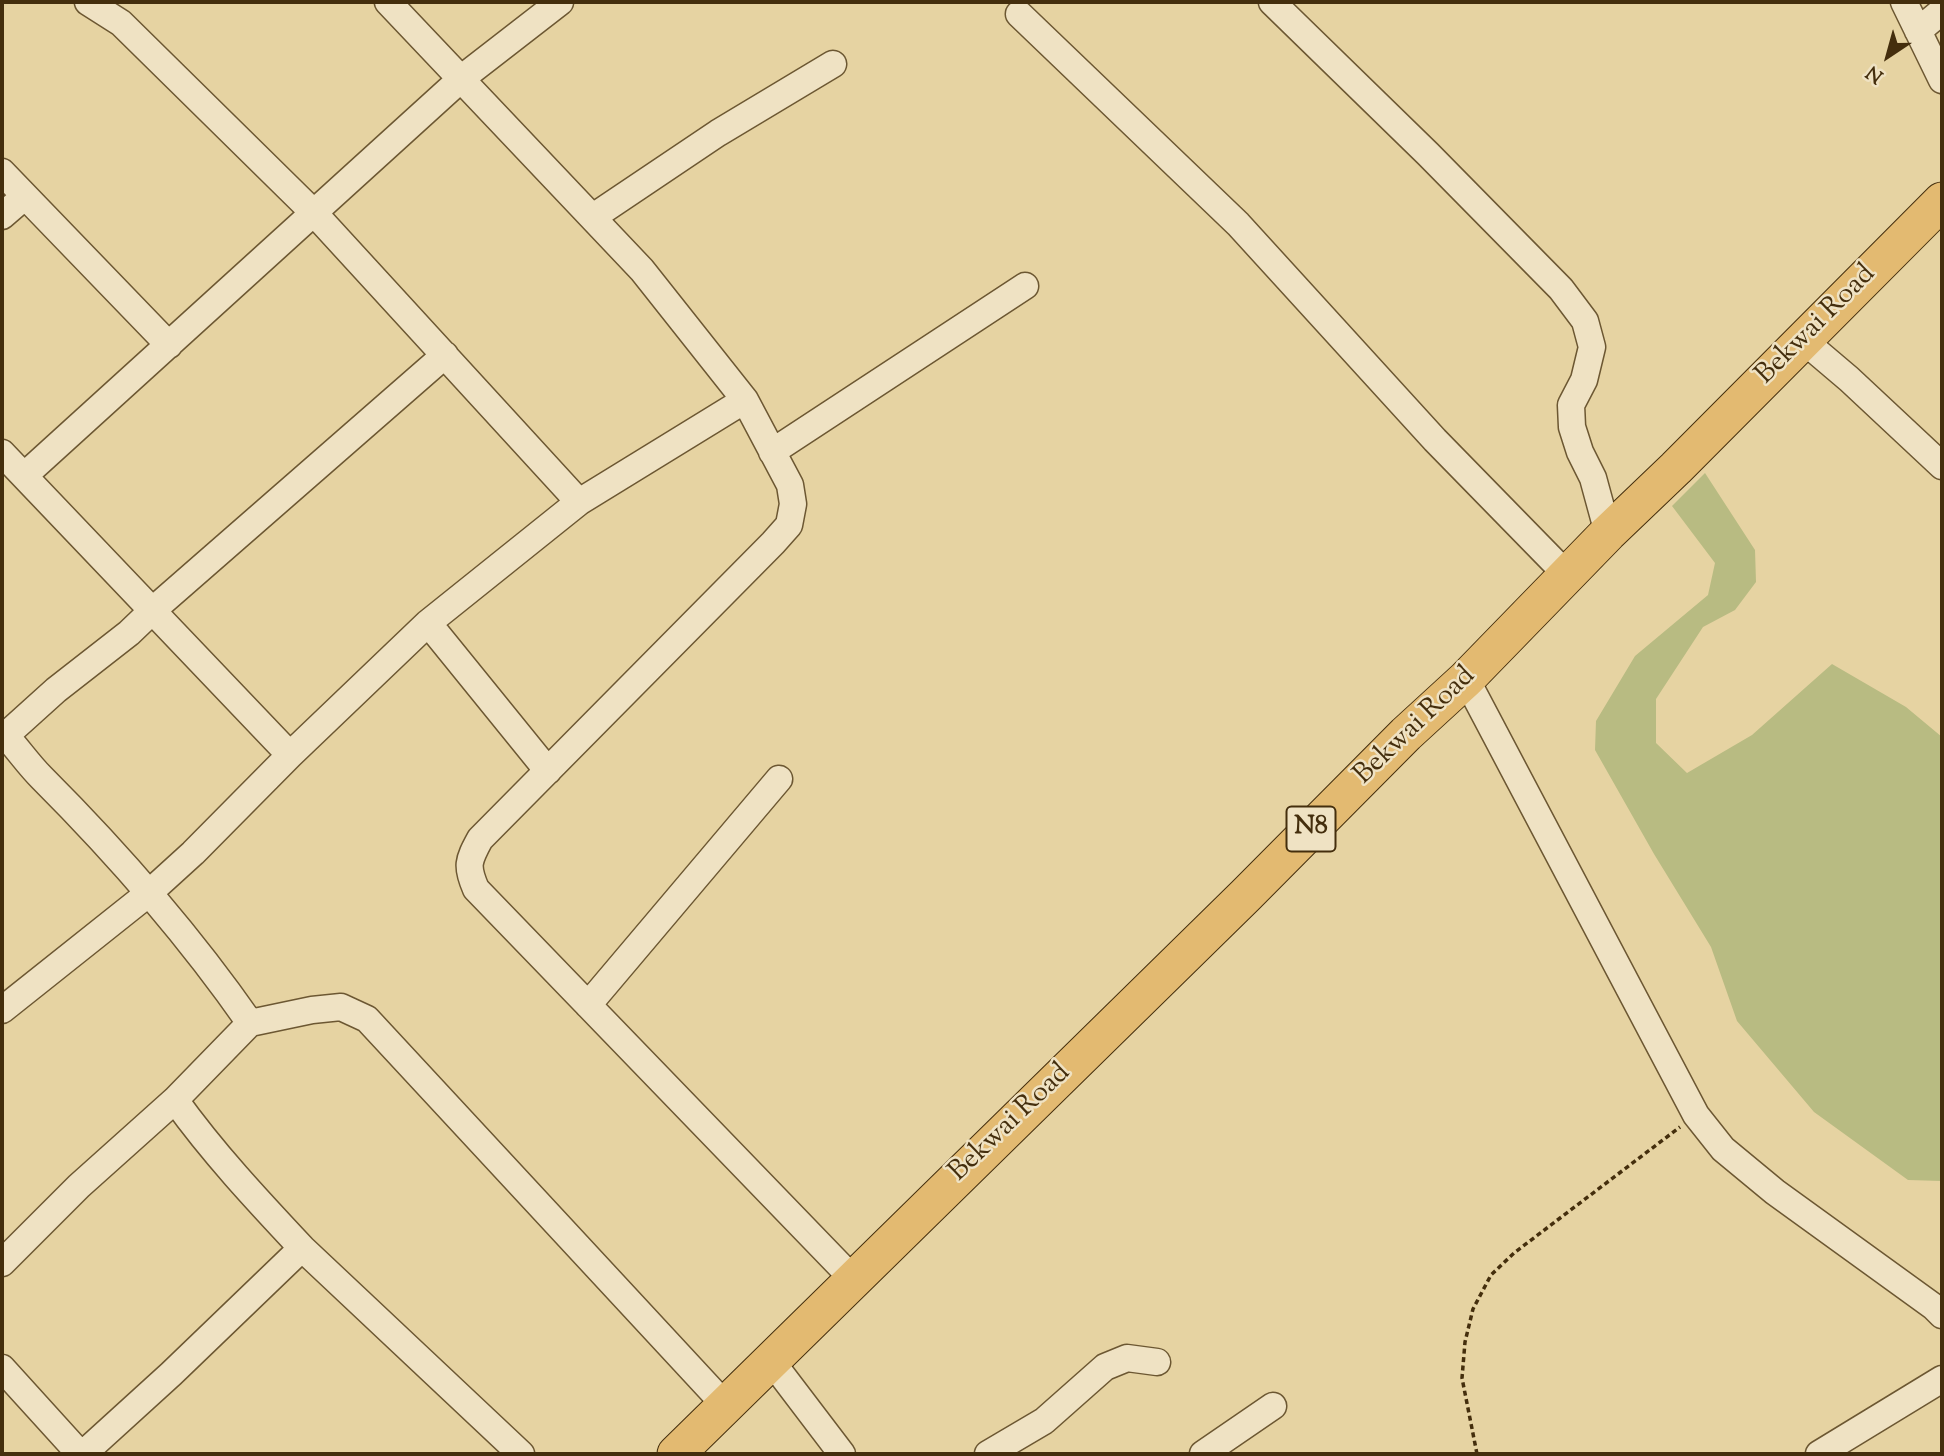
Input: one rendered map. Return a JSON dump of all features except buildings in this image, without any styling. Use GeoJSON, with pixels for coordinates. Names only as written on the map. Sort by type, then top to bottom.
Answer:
{"type":"FeatureCollection","features":[{"type":"Feature","properties":{"kind":"highway","name":"Bekwai Road"},"geometry":{"type":"LineString","coordinates":[[676,1454],[1246,895],[1406,734],[1466,679],[1608,533],[1942,201]]}},
{"type":"Feature","properties":{"kind":"street"},"geometry":{"type":"LineString","coordinates":[[88,2],[121,23],[314,213],[579,502]]}},
{"type":"Feature","properties":{"kind":"street"},"geometry":{"type":"LineString","coordinates":[[388,2],[642,270],[745,400],[790,485],[793,504],[789,525],[480,839],[471,855],[468,871],[477,889],[853,1279]]}},
{"type":"Feature","properties":{"kind":"street"},"geometry":{"type":"LineString","coordinates":[[25,475],[462,78],[560,2]]}},
{"type":"Feature","properties":{"kind":"street"},"geometry":{"type":"LineString","coordinates":[[1272,2],[1466,192],[1561,289],[1585,321],[1592,347],[1584,380],[1571,405],[1572,427],[1580,452],[1593,478],[1608,533]]}},
{"type":"Feature","properties":{"kind":"street"},"geometry":{"type":"LineString","coordinates":[[1904,2],[1942,80]]}},
{"type":"Feature","properties":{"kind":"street"},"geometry":{"type":"LineString","coordinates":[[1918,31],[1942,11]]}},
{"type":"Feature","properties":{"kind":"street"},"geometry":{"type":"LineString","coordinates":[[1019,14],[1238,224],[1435,440],[1567,575]]}},
{"type":"Feature","properties":{"kind":"street"},"geometry":{"type":"LineString","coordinates":[[593,218],[718,133],[833,64]]}},
{"type":"Feature","properties":{"kind":"street"},"geometry":{"type":"LineString","coordinates":[[2,172],[169,345]]}},
{"type":"Feature","properties":{"kind":"street"},"geometry":{"type":"LineString","coordinates":[[2,216],[24,197]]}},
{"type":"Feature","properties":{"kind":"street"},"geometry":{"type":"LineString","coordinates":[[772,452],[1025,286]]}},
{"type":"Feature","properties":{"kind":"street"},"geometry":{"type":"LineString","coordinates":[[1803,340],[1942,466]]}},
{"type":"Feature","properties":{"kind":"street"},"geometry":{"type":"LineString","coordinates":[[250,1023],[224,986],[117,855],[38,774],[4,734],[55,690],[129,633],[445,355]]}},
{"type":"Feature","properties":{"kind":"street"},"geometry":{"type":"LineString","coordinates":[[2,1010],[149,893],[428,623],[579,502],[745,400]]}},
{"type":"Feature","properties":{"kind":"street"},"geometry":{"type":"LineString","coordinates":[[2,453],[290,755]]}},
{"type":"Feature","properties":{"kind":"street"},"geometry":{"type":"LineString","coordinates":[[428,623],[548,771]]}},
{"type":"Feature","properties":{"kind":"street"},"geometry":{"type":"LineString","coordinates":[[1466,679],[1696,1115],[1723,1149],[1775,1192],[1942,1315]]}},
{"type":"Feature","properties":{"kind":"street"},"geometry":{"type":"LineString","coordinates":[[588,1005],[779,779]]}},
{"type":"Feature","properties":{"kind":"street"},"geometry":{"type":"LineString","coordinates":[[2,1263],[79,1186],[175,1100],[250,1023],[341,1007],[367,1019],[725,1405]]}},
{"type":"Feature","properties":{"kind":"street"},"geometry":{"type":"LineString","coordinates":[[175,1100],[197,1131],[265,1210],[302,1248],[521,1454]]}},
{"type":"Feature","properties":{"kind":"street"},"geometry":{"type":"LineString","coordinates":[[2,1368],[82,1454],[171,1374],[302,1248]]}},
{"type":"Feature","properties":{"kind":"street"},"geometry":{"type":"LineString","coordinates":[[988,1454],[1044,1421],[1105,1367],[1127,1358],[1157,1362]]}},
{"type":"Feature","properties":{"kind":"street"},"geometry":{"type":"LineString","coordinates":[[772,1362],[842,1454]]}},
{"type":"Feature","properties":{"kind":"street"},"geometry":{"type":"LineString","coordinates":[[1819,1454],[1942,1380]]}},
{"type":"Feature","properties":{"kind":"street"},"geometry":{"type":"LineString","coordinates":[[1203,1454],[1273,1406]]}},
{"type":"Feature","properties":{"kind":"path"},"geometry":{"type":"LineString","coordinates":[[1476,1454],[1462,1378],[1465,1342],[1473,1309],[1491,1275],[1514,1253],[1696,1115]]}},
{"type":"Feature","properties":{"kind":"green space"},"geometry":{"type":"Polygon","coordinates":[[[1705,473],[1755,550],[1756,582],[1735,610],[1703,627],[1656,699],[1656,743],[1687,773],[1752,735],[1832,664],[1906,707],[1942,737],[1942,1181],[1908,1180],[1814,1112],[1737,1021],[1711,947],[1595,750],[1596,721],[1635,656],[1708,595],[1715,563],[1672,506],[1705,473]]]}}]}
